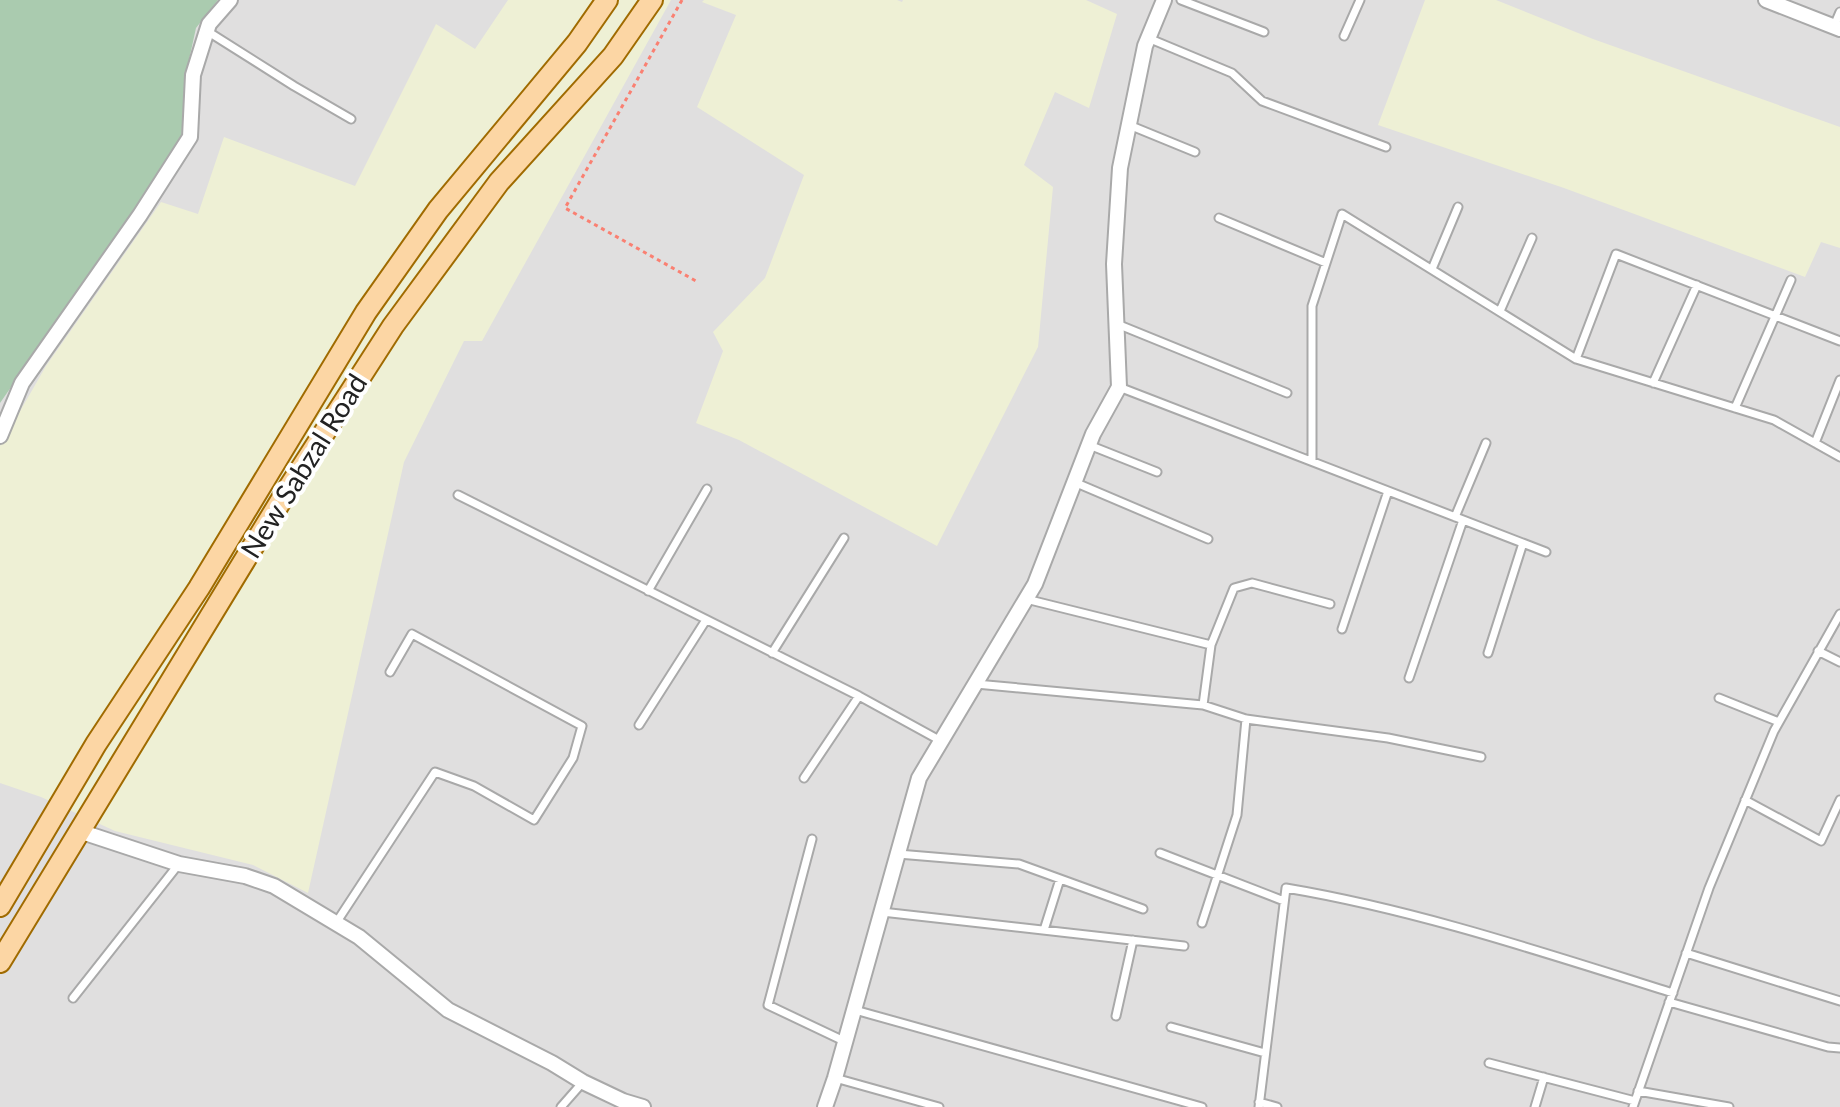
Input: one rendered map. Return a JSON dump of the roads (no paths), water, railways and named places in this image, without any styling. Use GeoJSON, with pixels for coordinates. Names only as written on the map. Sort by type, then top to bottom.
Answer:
{"type":"FeatureCollection","features":[{"type":"Feature","properties":{"kind":"main road","name":"New Sabzal Road"},"geometry":{"type":"LineString","coordinates":[[0,906],[96,744],[199,588],[366,312],[438,210],[577,43],[607,0]]}},
{"type":"Feature","properties":{"kind":"main road","name":"New Sabzal Road"},"geometry":{"type":"LineString","coordinates":[[0,962],[288,489],[393,326],[499,182],[613,56],[652,0]]}},
{"type":"Feature","properties":{"kind":"street"},"geometry":{"type":"LineString","coordinates":[[0,436],[22,383],[140,215],[190,137],[193,75],[209,24],[230,0]]}},
{"type":"Feature","properties":{"kind":"street"},"geometry":{"type":"LineString","coordinates":[[825,1107],[919,778],[1035,584],[1089,445],[1119,387],[1114,264],[1120,168],[1148,38],[1164,0]]}},
{"type":"Feature","properties":{"kind":"street"},"geometry":{"type":"LineString","coordinates":[[1766,0],[1837,28]]}},
{"type":"Feature","properties":{"kind":"street"},"geometry":{"type":"LineString","coordinates":[[79,831],[179,864],[245,876],[274,886],[359,937],[448,1010],[583,1082],[643,1107]]}},
{"type":"Feature","properties":{"kind":"lane"},"geometry":{"type":"LineString","coordinates":[[1181,0],[1264,32]]}},
{"type":"Feature","properties":{"kind":"lane"},"geometry":{"type":"LineString","coordinates":[[1344,36],[1360,0]]}},
{"type":"Feature","properties":{"kind":"lane"},"geometry":{"type":"LineString","coordinates":[[1837,28],[1840,12]]}},
{"type":"Feature","properties":{"kind":"lane"},"geometry":{"type":"LineString","coordinates":[[207,31],[351,119]]}},
{"type":"Feature","properties":{"kind":"lane"},"geometry":{"type":"LineString","coordinates":[[1148,38],[1232,73],[1262,101],[1386,147]]}},
{"type":"Feature","properties":{"kind":"lane"},"geometry":{"type":"LineString","coordinates":[[1129,125],[1195,152]]}},
{"type":"Feature","properties":{"kind":"lane"},"geometry":{"type":"LineString","coordinates":[[1432,269],[1458,207]]}},
{"type":"Feature","properties":{"kind":"lane"},"geometry":{"type":"LineString","coordinates":[[1312,461],[1312,306],[1342,214],[1576,359],[1774,420],[1840,457]]}},
{"type":"Feature","properties":{"kind":"lane"},"geometry":{"type":"LineString","coordinates":[[1219,218],[1326,263]]}},
{"type":"Feature","properties":{"kind":"lane"},"geometry":{"type":"LineString","coordinates":[[1500,311],[1532,238]]}},
{"type":"Feature","properties":{"kind":"lane"},"geometry":{"type":"LineString","coordinates":[[1576,359],[1616,254],[1840,341]]}},
{"type":"Feature","properties":{"kind":"lane"},"geometry":{"type":"LineString","coordinates":[[1735,408],[1791,280]]}},
{"type":"Feature","properties":{"kind":"lane"},"geometry":{"type":"LineString","coordinates":[[1653,383],[1697,285]]}},
{"type":"Feature","properties":{"kind":"lane"},"geometry":{"type":"LineString","coordinates":[[1117,324],[1287,393]]}},
{"type":"Feature","properties":{"kind":"lane"},"geometry":{"type":"LineString","coordinates":[[1815,443],[1840,380]]}},
{"type":"Feature","properties":{"kind":"lane"},"geometry":{"type":"LineString","coordinates":[[1119,387],[1546,552]]}},
{"type":"Feature","properties":{"kind":"lane"},"geometry":{"type":"LineString","coordinates":[[1455,517],[1486,443]]}},
{"type":"Feature","properties":{"kind":"lane"},"geometry":{"type":"LineString","coordinates":[[1089,445],[1157,472]]}},
{"type":"Feature","properties":{"kind":"lane"},"geometry":{"type":"LineString","coordinates":[[1074,482],[1208,539]]}},
{"type":"Feature","properties":{"kind":"lane"},"geometry":{"type":"LineString","coordinates":[[648,591],[707,489]]}},
{"type":"Feature","properties":{"kind":"lane"},"geometry":{"type":"LineString","coordinates":[[1342,629],[1388,491]]}},
{"type":"Feature","properties":{"kind":"lane"},"geometry":{"type":"LineString","coordinates":[[458,495],[859,696],[941,741]]}},
{"type":"Feature","properties":{"kind":"lane"},"geometry":{"type":"LineString","coordinates":[[1409,678],[1463,520]]}},
{"type":"Feature","properties":{"kind":"lane"},"geometry":{"type":"LineString","coordinates":[[772,653],[844,538]]}},
{"type":"Feature","properties":{"kind":"lane"},"geometry":{"type":"LineString","coordinates":[[1488,653],[1523,543]]}},
{"type":"Feature","properties":{"kind":"lane"},"geometry":{"type":"LineString","coordinates":[[1203,705],[1211,645],[1234,588],[1252,583],[1330,604]]}},
{"type":"Feature","properties":{"kind":"lane"},"geometry":{"type":"LineString","coordinates":[[1026,599],[1211,645]]}},
{"type":"Feature","properties":{"kind":"lane"},"geometry":{"type":"LineString","coordinates":[[1489,1063],[1634,1104],[1709,888],[1745,800],[1779,722],[1840,614]]}},
{"type":"Feature","properties":{"kind":"lane"},"geometry":{"type":"LineString","coordinates":[[639,725],[706,620]]}},
{"type":"Feature","properties":{"kind":"lane"},"geometry":{"type":"LineString","coordinates":[[336,923],[435,772],[474,786],[534,820],[573,758],[582,726],[412,634],[390,672]]}},
{"type":"Feature","properties":{"kind":"lane"},"geometry":{"type":"LineString","coordinates":[[1818,651],[1840,662]]}},
{"type":"Feature","properties":{"kind":"lane"},"geometry":{"type":"LineString","coordinates":[[976,684],[1203,705],[1246,719],[1388,738],[1481,757]]}},
{"type":"Feature","properties":{"kind":"lane"},"geometry":{"type":"LineString","coordinates":[[804,778],[859,696]]}},
{"type":"Feature","properties":{"kind":"lane"},"geometry":{"type":"LineString","coordinates":[[1719,698],[1779,722]]}},
{"type":"Feature","properties":{"kind":"lane"},"geometry":{"type":"LineString","coordinates":[[1202,923],[1237,815],[1246,719]]}},
{"type":"Feature","properties":{"kind":"lane"},"geometry":{"type":"LineString","coordinates":[[1745,800],[1821,841],[1840,800]]}},
{"type":"Feature","properties":{"kind":"lane"},"geometry":{"type":"LineString","coordinates":[[812,839],[768,1005],[846,1042]]}},
{"type":"Feature","properties":{"kind":"lane"},"geometry":{"type":"LineString","coordinates":[[1160,853],[1284,901]]}},
{"type":"Feature","properties":{"kind":"lane"},"geometry":{"type":"LineString","coordinates":[[898,854],[1019,864],[1143,909]]}},
{"type":"Feature","properties":{"kind":"lane"},"geometry":{"type":"LineString","coordinates":[[73,998],[179,864]]}},
{"type":"Feature","properties":{"kind":"lane"},"geometry":{"type":"LineString","coordinates":[[1044,930],[1060,879]]}},
{"type":"Feature","properties":{"kind":"lane"},"geometry":{"type":"LineString","coordinates":[[1277,1107],[1259,1104],[1286,888],[1350,899],[1535,949],[1673,993]]}},
{"type":"Feature","properties":{"kind":"lane"},"geometry":{"type":"LineString","coordinates":[[882,912],[1184,946]]}},
{"type":"Feature","properties":{"kind":"lane"},"geometry":{"type":"LineString","coordinates":[[1116,1016],[1133,940]]}},
{"type":"Feature","properties":{"kind":"lane"},"geometry":{"type":"LineString","coordinates":[[1686,953],[1840,1001]]}},
{"type":"Feature","properties":{"kind":"lane"},"geometry":{"type":"LineString","coordinates":[[1669,1002],[1840,1048]]}},
{"type":"Feature","properties":{"kind":"lane"},"geometry":{"type":"LineString","coordinates":[[855,1010],[1202,1107]]}},
{"type":"Feature","properties":{"kind":"lane"},"geometry":{"type":"LineString","coordinates":[[1171,1027],[1265,1053]]}},
{"type":"Feature","properties":{"kind":"lane"},"geometry":{"type":"LineString","coordinates":[[1535,1107],[1544,1077]]}},
{"type":"Feature","properties":{"kind":"lane"},"geometry":{"type":"LineString","coordinates":[[835,1078],[939,1107]]}},
{"type":"Feature","properties":{"kind":"lane"},"geometry":{"type":"LineString","coordinates":[[561,1107],[583,1082]]}},
{"type":"Feature","properties":{"kind":"lane"},"geometry":{"type":"LineString","coordinates":[[1638,1091],[1729,1107]]}}]}
